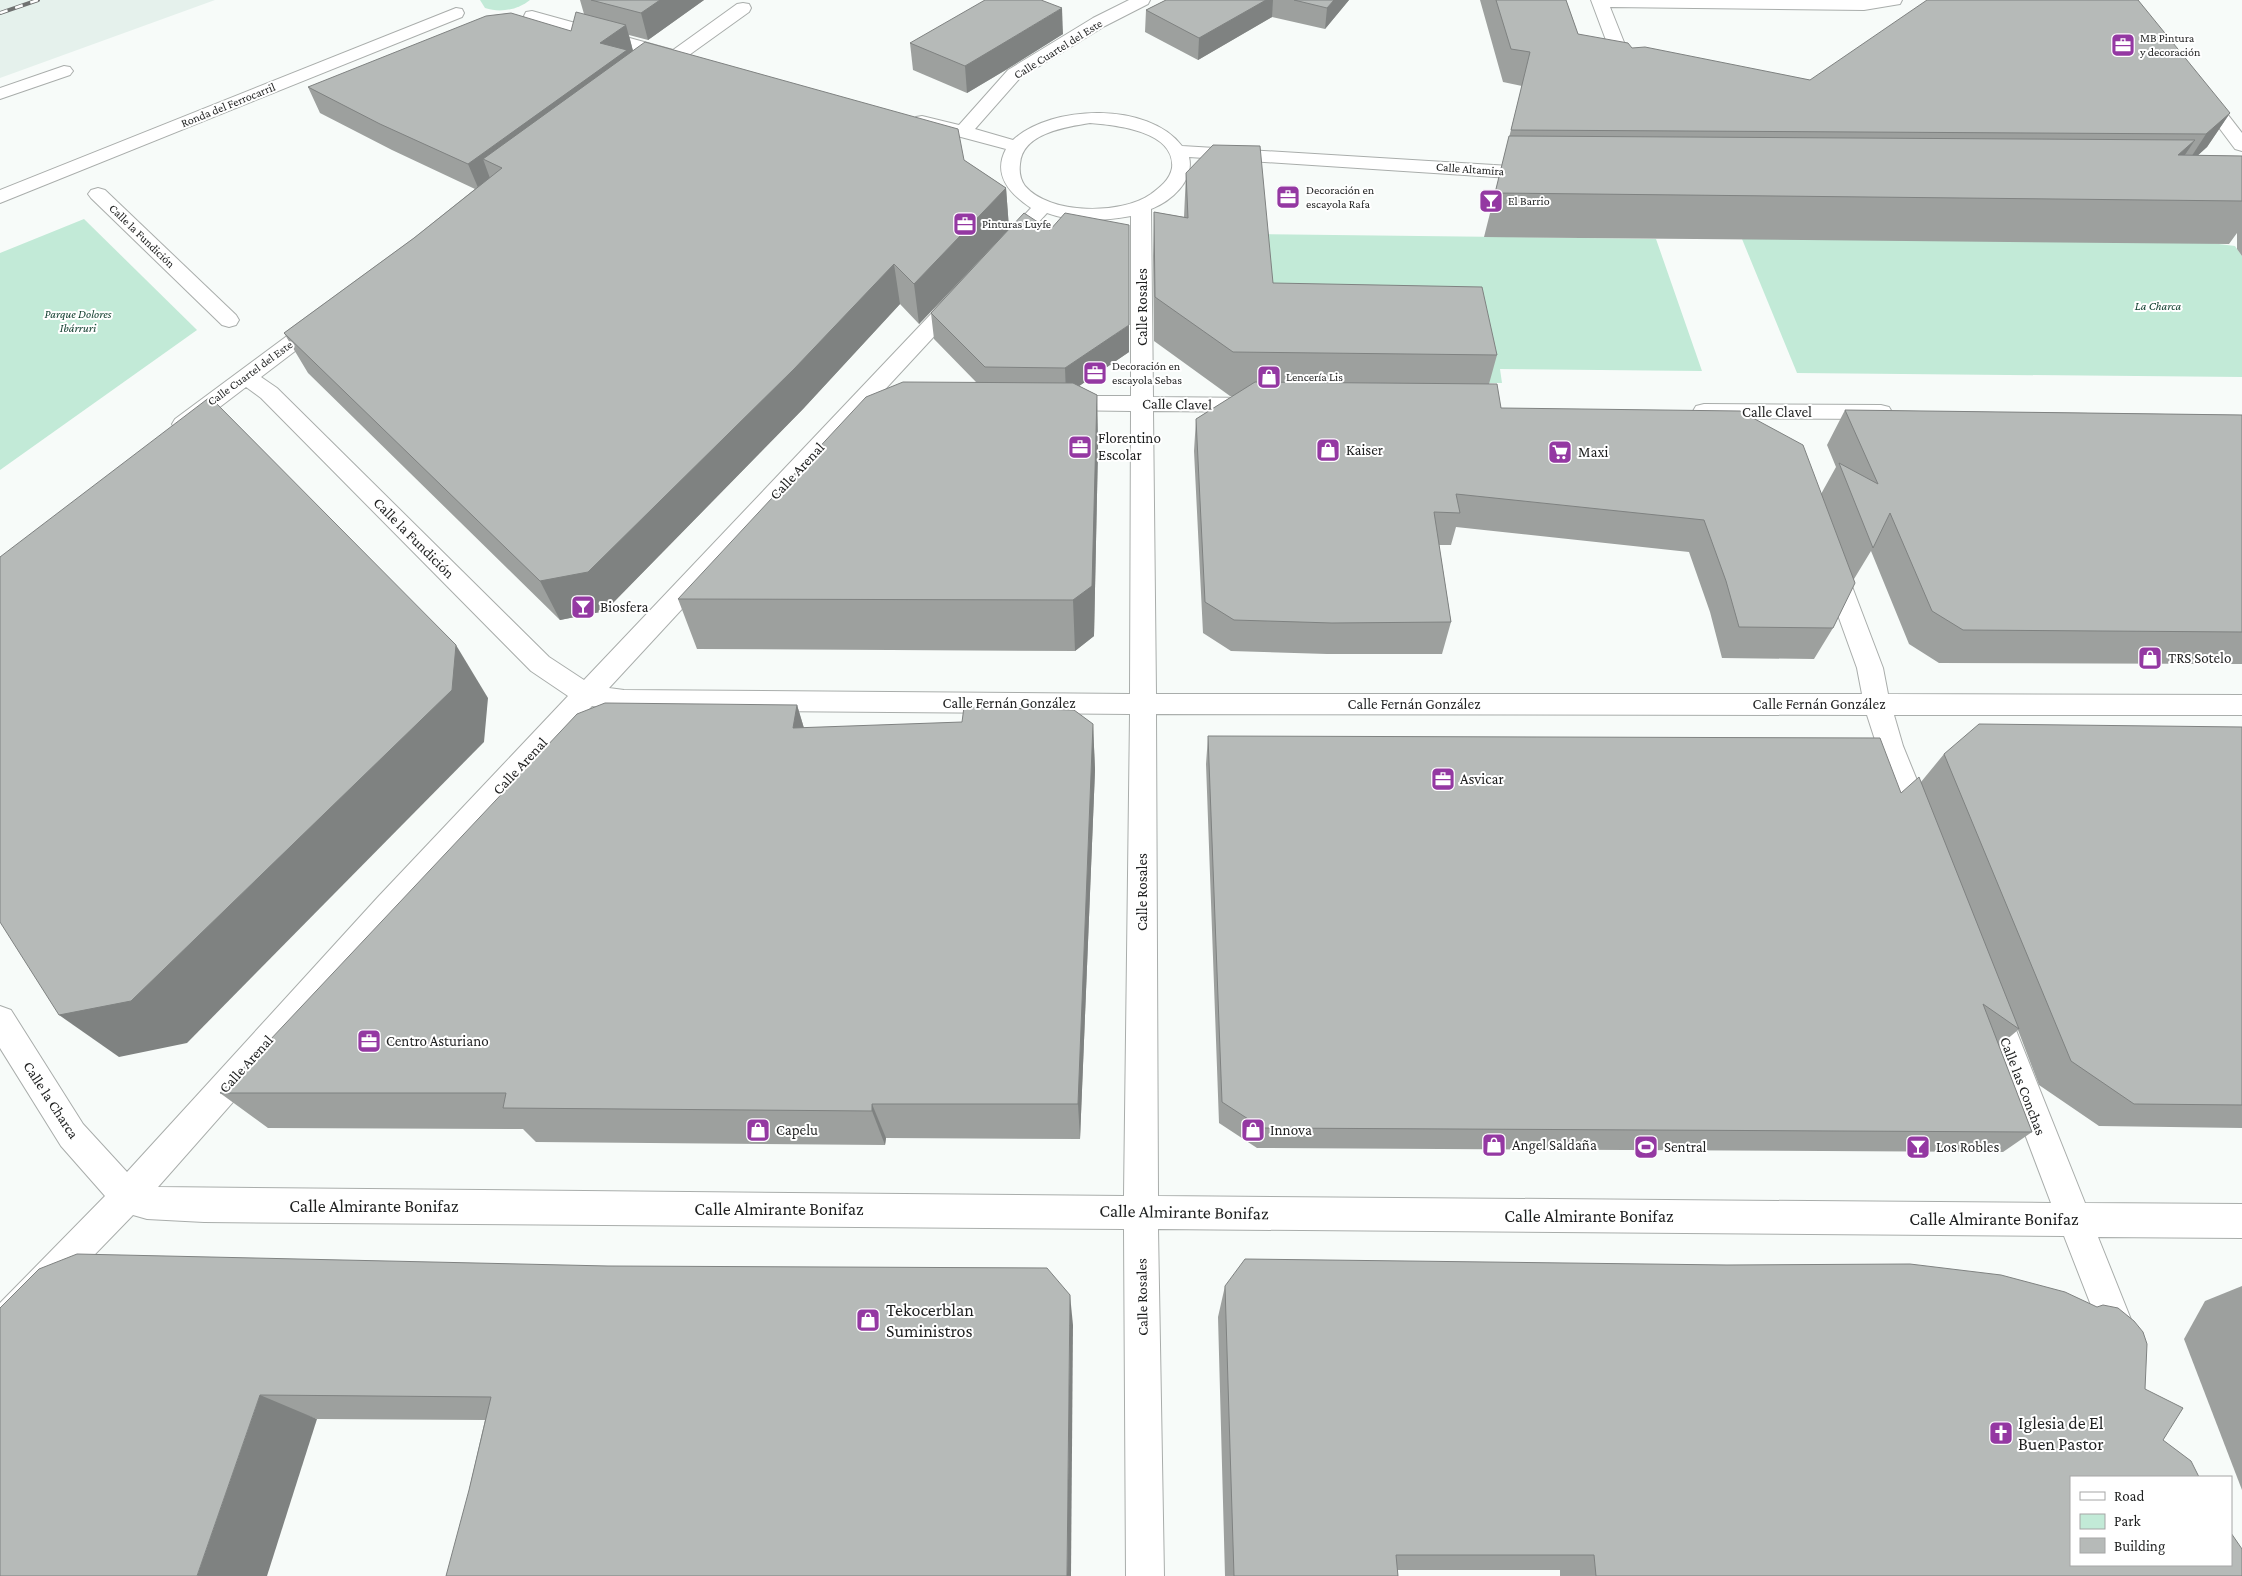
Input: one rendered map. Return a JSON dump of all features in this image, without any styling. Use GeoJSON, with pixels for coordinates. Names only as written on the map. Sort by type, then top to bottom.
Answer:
{"type":"FeatureCollection","features":[{"type":"Feature","properties":{"kind":"street","name":"Calle Cuartel del Este"},"geometry":{"type":"LineString","coordinates":[[963,132],[1014,74],[1099,22],[1142,0]]}},
{"type":"Feature","properties":{"kind":"street"},"geometry":{"type":"LineString","coordinates":[[1628,75],[1599,1],[1864,4],[1894,0]]}},
{"type":"Feature","properties":{"kind":"street"},"geometry":{"type":"LineString","coordinates":[[554,3],[524,19],[685,59]]}},
{"type":"Feature","properties":{"kind":"street"},"geometry":{"type":"LineString","coordinates":[[634,86],[685,59],[743,8]]}},
{"type":"Feature","properties":{"kind":"street","name":"Ronda del Ferrocarril"},"geometry":{"type":"LineString","coordinates":[[4,190],[461,11]]}},
{"type":"Feature","properties":{"kind":"street"},"geometry":{"type":"LineString","coordinates":[[0,94],[64,71]]}},
{"type":"Feature","properties":{"kind":"street"},"geometry":{"type":"LineString","coordinates":[[2189,76],[2242,145]]}},
{"type":"Feature","properties":{"kind":"street"},"geometry":{"type":"LineString","coordinates":[[906,117],[1016,146]]}},
{"type":"Feature","properties":{"kind":"street"},"geometry":{"type":"LineString","coordinates":[[1090,118],[1134,122],[1153,130],[1168,140],[1178,151],[1182,167],[1176,183],[1162,196],[1141,208],[1091,215],[1065,212],[1043,206],[1022,194],[1011,178],[1009,162],[1016,146],[1029,135],[1046,126],[1067,120],[1090,118]]}},
{"type":"Feature","properties":{"kind":"street","name":"Calle Altamira"},"geometry":{"type":"LineString","coordinates":[[1178,151],[1510,172],[1558,172]]}},
{"type":"Feature","properties":{"kind":"street","name":"Calle la Fundición"},"geometry":{"type":"LineString","coordinates":[[98,194],[230,320]]}},
{"type":"Feature","properties":{"kind":"street"},"geometry":{"type":"LineString","coordinates":[[992,261],[1043,206]]}},
{"type":"Feature","properties":{"kind":"street","name":"Calle Rosales"},"geometry":{"type":"LineString","coordinates":[[1141,208],[1141,1212],[1145,1576]]}},
{"type":"Feature","properties":{"kind":"street","name":"Calle Arenal"},"geometry":{"type":"LineString","coordinates":[[0,1328],[127,1197],[388,906],[587,696],[972,283]]}},
{"type":"Feature","properties":{"kind":"street","name":"Calle Cuartel del Este"},"geometry":{"type":"LineString","coordinates":[[166,436],[335,310]]}},
{"type":"Feature","properties":{"kind":"street","name":"Calle la Fundición"},"geometry":{"type":"LineString","coordinates":[[245,376],[269,393],[540,664],[557,678],[587,696]]}},
{"type":"Feature","properties":{"kind":"street"},"geometry":{"type":"LineString","coordinates":[[862,402],[889,402]]}},
{"type":"Feature","properties":{"kind":"street","name":"Calle Clavel"},"geometry":{"type":"LineString","coordinates":[[1035,403],[1273,405]]}},
{"type":"Feature","properties":{"kind":"street","name":"Calle Clavel"},"geometry":{"type":"LineString","coordinates":[[1686,411],[1779,423],[1899,413]]}},
{"type":"Feature","properties":{"kind":"street"},"geometry":{"type":"LineString","coordinates":[[1824,546],[1870,668],[1890,746],[1930,846]]}},
{"type":"Feature","properties":{"kind":"street","name":"Calle Fernán González"},"geometry":{"type":"LineString","coordinates":[[587,696],[624,700],[665,701],[2242,705]]}},
{"type":"Feature","properties":{"kind":"street","name":"Calle las Conchas"},"geometry":{"type":"LineString","coordinates":[[1983,984],[2135,1375]]}},
{"type":"Feature","properties":{"kind":"street","name":"Calle la Charca"},"geometry":{"type":"LineString","coordinates":[[0,1020],[72,1135],[127,1197]]}},
{"type":"Feature","properties":{"kind":"street","name":"Calle Almirante Bonifaz"},"geometry":{"type":"LineString","coordinates":[[127,1197],[147,1203],[204,1206],[2242,1221]]}},
{"type":"Feature","properties":{"kind":"shaded area"},"geometry":{"type":"Polygon","coordinates":[[[0,0],[215,0],[0,78],[0,0]]]}},
{"type":"Feature","properties":{"kind":"green space"},"geometry":{"type":"Polygon","coordinates":[[[480,0],[530,0],[514,8],[491,10],[485,8],[480,0]]]}},
{"type":"Feature","properties":{"kind":"green space","name":"Parque Dolores Ibárruri"},"geometry":{"type":"Polygon","coordinates":[[[84,219],[197,330],[0,470],[0,253],[84,219]]]}},
{"type":"Feature","properties":{"kind":"green space","name":"La Charca"},"geometry":{"type":"Polygon","coordinates":[[[2122,232],[2235,246],[2242,256],[2242,377],[1797,373],[1742,239],[2122,232]]]}},
{"type":"Feature","properties":{"kind":"green space"},"geometry":{"type":"Polygon","coordinates":[[[1260,234],[1656,239],[1702,371],[1500,369],[1502,383],[1482,383],[1269,328],[1260,234]]]}},
{"type":"Feature","properties":{"kind":"building"},"geometry":{"type":"Polygon","coordinates":[[[591,0],[660,0],[641,13],[591,0]]]}},
{"type":"Feature","properties":{"kind":"building"},"geometry":{"type":"Polygon","coordinates":[[[985,0],[1041,0],[1062,8],[965,66],[910,43],[985,0]]]}},
{"type":"Feature","properties":{"kind":"building"},"geometry":{"type":"Polygon","coordinates":[[[1166,0],[1266,0],[1199,38],[1146,10],[1166,0]]]}},
{"type":"Feature","properties":{"kind":"building"},"geometry":{"type":"Polygon","coordinates":[[[1294,0],[1334,0],[1327,8],[1294,0]]]}},
{"type":"Feature","properties":{"kind":"building"},"geometry":{"type":"Polygon","coordinates":[[[1496,0],[1566,0],[1578,34],[1628,43],[1632,48],[1645,47],[1810,80],[1927,0],[2138,0],[2230,113],[2206,134],[1511,130],[1530,52],[1511,49],[1496,0]]]}},
{"type":"Feature","properties":{"kind":"building"},"geometry":{"type":"Polygon","coordinates":[[[576,12],[626,25],[600,43],[627,50],[468,164],[380,124],[308,87],[486,16],[511,13],[571,31],[576,12]]]}},
{"type":"Feature","properties":{"kind":"building"},"geometry":{"type":"Polygon","coordinates":[[[645,42],[958,129],[964,160],[1006,188],[914,284],[894,264],[794,369],[588,572],[540,581],[284,333],[414,238],[502,168],[483,159],[645,42]]]}},
{"type":"Feature","properties":{"kind":"building"},"geometry":{"type":"Polygon","coordinates":[[[1509,136],[2195,140],[2178,155],[2242,156],[2242,201],[1495,193],[1509,136]]]}},
{"type":"Feature","properties":{"kind":"building"},"geometry":{"type":"Polygon","coordinates":[[[1213,145],[1260,146],[1273,283],[1482,287],[1497,355],[1233,352],[1155,297],[1154,212],[1188,218],[1186,173],[1213,145]]]}},
{"type":"Feature","properties":{"kind":"building"},"geometry":{"type":"Polygon","coordinates":[[[1024,213],[1050,230],[1065,213],[1129,225],[1129,325],[1065,368],[985,367],[931,313],[1024,213]]]}},
{"type":"Feature","properties":{"kind":"building"},"geometry":{"type":"Polygon","coordinates":[[[903,382],[1073,383],[1097,395],[1092,586],[1073,600],[678,599],[866,397],[903,382]]]}},
{"type":"Feature","properties":{"kind":"building"},"geometry":{"type":"Polygon","coordinates":[[[1255,382],[1497,384],[1501,408],[1740,411],[1803,445],[1855,583],[1833,628],[1739,627],[1726,581],[1704,520],[1456,494],[1460,513],[1434,512],[1451,622],[1332,623],[1234,620],[1205,602],[1196,419],[1255,382]]]}},
{"type":"Feature","properties":{"kind":"building"},"geometry":{"type":"Polygon","coordinates":[[[210,397],[456,645],[452,690],[131,1001],[59,1015],[0,922],[0,557],[210,397]]]}},
{"type":"Feature","properties":{"kind":"building"},"geometry":{"type":"Polygon","coordinates":[[[1845,410],[2242,415],[2242,632],[1963,630],[1932,611],[1890,513],[1873,548],[1839,463],[1878,484],[1845,410]]]}},
{"type":"Feature","properties":{"kind":"building"},"geometry":{"type":"Polygon","coordinates":[[[605,703],[797,705],[793,728],[962,722],[964,707],[1074,710],[1093,724],[1078,1104],[872,1104],[872,1111],[503,1108],[506,1093],[220,1093],[577,714],[605,703]]]}},
{"type":"Feature","properties":{"kind":"building"},"geometry":{"type":"Polygon","coordinates":[[[1979,724],[2242,727],[2242,1105],[2134,1104],[2071,1061],[1944,754],[1979,724]]]}},
{"type":"Feature","properties":{"kind":"building"},"geometry":{"type":"Polygon","coordinates":[[[1208,736],[1880,738],[1901,793],[1919,777],[2019,1029],[1983,1004],[2032,1132],[1262,1128],[1222,1102],[1208,736]]]}},
{"type":"Feature","properties":{"kind":"building"},"geometry":{"type":"Polygon","coordinates":[[[77,1254],[608,1266],[1047,1268],[1070,1295],[1067,1576],[446,1576],[491,1397],[260,1395],[197,1576],[0,1576],[0,1308],[39,1269],[77,1254]]]}},
{"type":"Feature","properties":{"kind":"building"},"geometry":{"type":"Polygon","coordinates":[[[1245,1259],[1727,1265],[1910,1264],[2001,1275],[2065,1292],[2097,1307],[2103,1305],[2118,1308],[2134,1321],[2143,1332],[2147,1344],[2145,1389],[2183,1408],[2163,1440],[2191,1461],[2198,1476],[2070,1476],[2070,1566],[2232,1566],[2232,1534],[2242,1549],[2242,1576],[1596,1576],[1594,1555],[1396,1555],[1398,1576],[1234,1576],[1225,1286],[1245,1259]]]}},
{"type":"Feature","properties":{"kind":"railway"},"geometry":{"type":"LineString","coordinates":[[0,13],[38,0]]}},
{"type":"Feature","properties":{"kind":"place","name":"MB Pintura y decoración"},"geometry":{"type":"Point","coordinates":[2123,45]}},
{"type":"Feature","properties":{"kind":"place","name":"Decoración en escayola Rafa"},"geometry":{"type":"Point","coordinates":[1288,197]}},
{"type":"Feature","properties":{"kind":"place","name":"El Barrio"},"geometry":{"type":"Point","coordinates":[1491,201]}},
{"type":"Feature","properties":{"kind":"place","name":"Pinturas Luyfe"},"geometry":{"type":"Point","coordinates":[965,224]}},
{"type":"Feature","properties":{"kind":"place","name":"Decoración en escayola Sebas"},"geometry":{"type":"Point","coordinates":[1095,373]}},
{"type":"Feature","properties":{"kind":"place","name":"Lencería Lis"},"geometry":{"type":"Point","coordinates":[1269,377]}},
{"type":"Feature","properties":{"kind":"place","name":"Florentino Escolar"},"geometry":{"type":"Point","coordinates":[1080,447]}},
{"type":"Feature","properties":{"kind":"place","name":"Kaiser"},"geometry":{"type":"Point","coordinates":[1328,450]}},
{"type":"Feature","properties":{"kind":"place","name":"Maxi"},"geometry":{"type":"Point","coordinates":[1560,452]}},
{"type":"Feature","properties":{"kind":"place","name":"Biosfera"},"geometry":{"type":"Point","coordinates":[583,607]}},
{"type":"Feature","properties":{"kind":"place","name":"TRS Sotelo"},"geometry":{"type":"Point","coordinates":[2150,658]}},
{"type":"Feature","properties":{"kind":"place","name":"Asvicar"},"geometry":{"type":"Point","coordinates":[1443,779]}},
{"type":"Feature","properties":{"kind":"place","name":"Centro Asturiano"},"geometry":{"type":"Point","coordinates":[369,1041]}},
{"type":"Feature","properties":{"kind":"place","name":"Capelu"},"geometry":{"type":"Point","coordinates":[758,1130]}},
{"type":"Feature","properties":{"kind":"place","name":"Innova"},"geometry":{"type":"Point","coordinates":[1253,1130]}},
{"type":"Feature","properties":{"kind":"place","name":"Angel Saldaña"},"geometry":{"type":"Point","coordinates":[1494,1145]}},
{"type":"Feature","properties":{"kind":"place","name":"Sentral"},"geometry":{"type":"Point","coordinates":[1646,1147]}},
{"type":"Feature","properties":{"kind":"place","name":"Los Robles"},"geometry":{"type":"Point","coordinates":[1918,1147]}},
{"type":"Feature","properties":{"kind":"place","name":"Tekocerblan Suministros"},"geometry":{"type":"Point","coordinates":[868,1320]}},
{"type":"Feature","properties":{"kind":"place","name":"Iglesia de El Buen Pastor"},"geometry":{"type":"Point","coordinates":[2001,1433]}}]}
